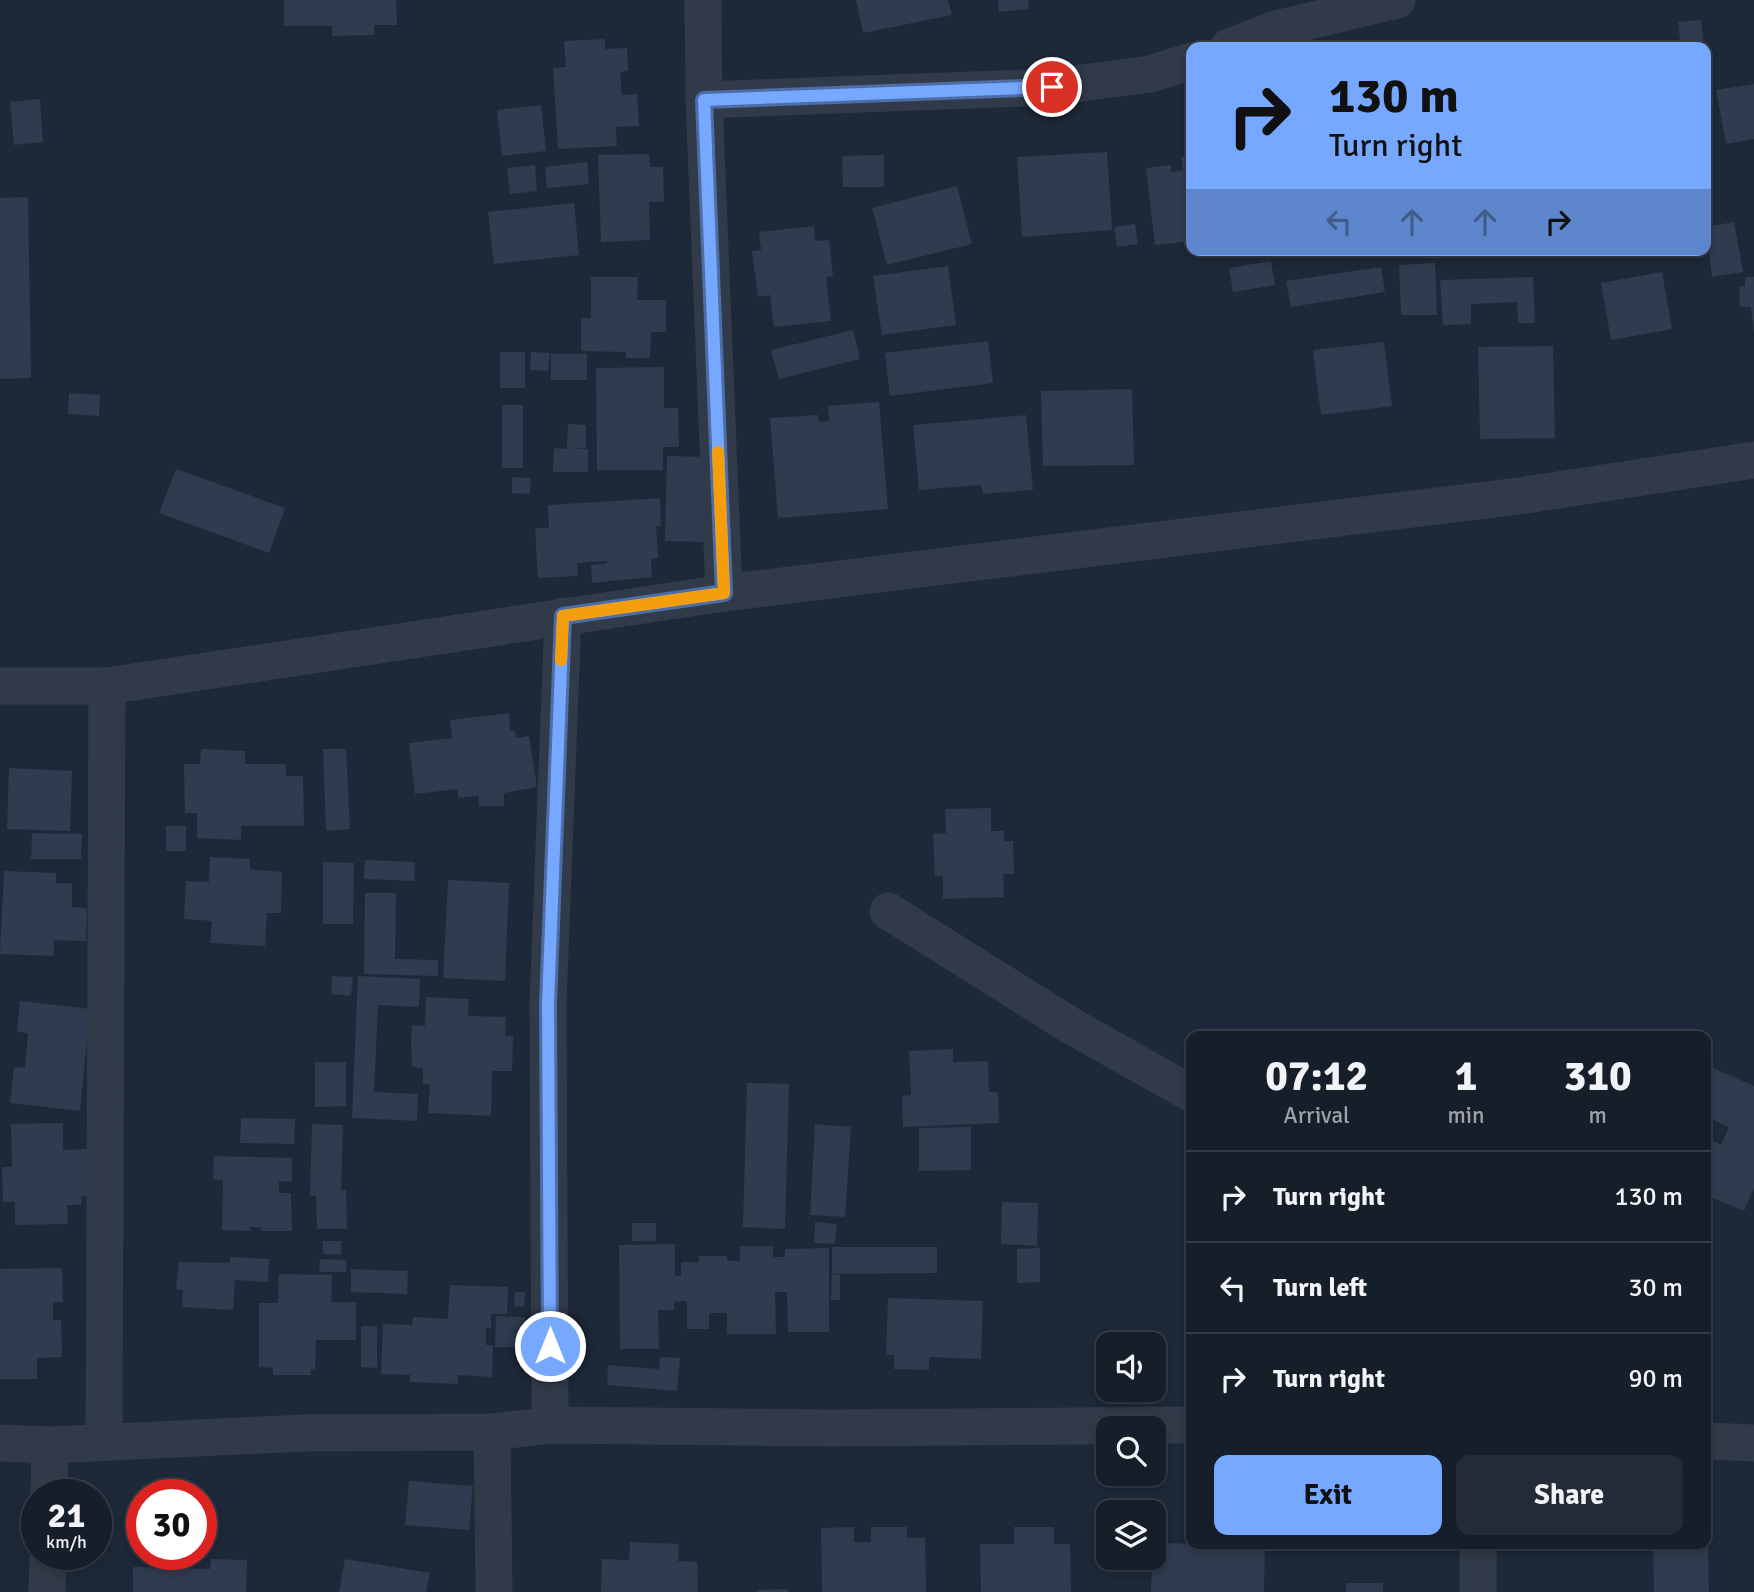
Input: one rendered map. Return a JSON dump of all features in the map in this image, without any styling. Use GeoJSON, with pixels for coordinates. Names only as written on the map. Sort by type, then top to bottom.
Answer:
{"type":"FeatureCollection","features":[{"type":"Feature","properties":{"kind":"street"},"geometry":{"type":"LineString","coordinates":[[703,0],[704,100],[724,593]]}},
{"type":"Feature","properties":{"kind":"street"},"geometry":{"type":"LineString","coordinates":[[1241,42],[1276,29],[1396,0]]}},
{"type":"Feature","properties":{"kind":"street"},"geometry":{"type":"LineString","coordinates":[[704,100],[1052,87],[1150,74],[1186,63]]}},
{"type":"Feature","properties":{"kind":"street"},"geometry":{"type":"LineString","coordinates":[[0,686],[107,686],[724,593],[1526,495],[1754,460]]}},
{"type":"Feature","properties":{"kind":"street"},"geometry":{"type":"LineString","coordinates":[[550,1425],[548,1004],[563,616]]}},
{"type":"Feature","properties":{"kind":"street"},"geometry":{"type":"LineString","coordinates":[[104,1442],[107,686]]}},
{"type":"Feature","properties":{"kind":"street"},"geometry":{"type":"LineString","coordinates":[[888,911],[1073,1027],[1186,1091]]}},
{"type":"Feature","properties":{"kind":"street"},"geometry":{"type":"LineString","coordinates":[[0,1443],[50,1446],[304,1433],[492,1432],[550,1425],[830,1428],[1186,1425]]}},
{"type":"Feature","properties":{"kind":"street"},"geometry":{"type":"LineString","coordinates":[[492,1432],[494,1592]]}},
{"type":"Feature","properties":{"kind":"street"},"geometry":{"type":"LineString","coordinates":[[1711,1441],[1754,1443]]}},
{"type":"Feature","properties":{"kind":"street"},"geometry":{"type":"LineString","coordinates":[[49,1479],[50,1446]]}},
{"type":"Feature","properties":{"kind":"street"},"geometry":{"type":"LineString","coordinates":[[1478,1549],[1478,1592]]}},
{"type":"Feature","properties":{"kind":"street"},"geometry":{"type":"LineString","coordinates":[[47,1592],[48,1570]]}},
{"type":"Feature","properties":{"kind":"building"},"geometry":{"type":"Polygon","coordinates":[[[284,0],[396,0],[397,25],[374,25],[374,35],[332,36],[332,26],[284,26],[284,0]]]}},
{"type":"Feature","properties":{"kind":"building"},"geometry":{"type":"Polygon","coordinates":[[[856,0],[948,0],[952,15],[863,33],[856,0]]]}},
{"type":"Feature","properties":{"kind":"building"},"geometry":{"type":"Polygon","coordinates":[[[998,0],[1028,0],[1029,9],[999,12],[998,0]]]}},
{"type":"Feature","properties":{"kind":"building"},"geometry":{"type":"Polygon","coordinates":[[[1701,20],[1703,42],[1680,42],[1678,22],[1701,20]]]}},
{"type":"Feature","properties":{"kind":"building"},"geometry":{"type":"Polygon","coordinates":[[[605,39],[605,49],[627,48],[628,71],[620,72],[622,95],[637,94],[639,126],[616,127],[617,146],[558,149],[553,68],[566,67],[564,41],[605,39]]]}},
{"type":"Feature","properties":{"kind":"building"},"geometry":{"type":"Polygon","coordinates":[[[1754,84],[1754,139],[1726,144],[1716,90],[1754,84]]]}},
{"type":"Feature","properties":{"kind":"building"},"geometry":{"type":"Polygon","coordinates":[[[40,99],[43,142],[14,145],[10,102],[40,99]]]}},
{"type":"Feature","properties":{"kind":"building"},"geometry":{"type":"Polygon","coordinates":[[[541,105],[546,151],[502,156],[497,110],[541,105]]]}},
{"type":"Feature","properties":{"kind":"building"},"geometry":{"type":"Polygon","coordinates":[[[1107,152],[1112,230],[1022,237],[1017,157],[1107,152]]]}},
{"type":"Feature","properties":{"kind":"building"},"geometry":{"type":"Polygon","coordinates":[[[649,154],[650,167],[663,167],[664,202],[649,202],[650,240],[601,242],[598,155],[649,154]]]}},
{"type":"Feature","properties":{"kind":"building"},"geometry":{"type":"Polygon","coordinates":[[[884,155],[884,187],[843,187],[842,156],[884,155]]]}},
{"type":"Feature","properties":{"kind":"building"},"geometry":{"type":"Polygon","coordinates":[[[1181,157],[1186,157],[1186,242],[1155,245],[1146,168],[1171,165],[1171,172],[1183,170],[1181,157]]]}},
{"type":"Feature","properties":{"kind":"building"},"geometry":{"type":"Polygon","coordinates":[[[587,162],[589,184],[547,188],[545,167],[587,162]]]}},
{"type":"Feature","properties":{"kind":"building"},"geometry":{"type":"Polygon","coordinates":[[[535,165],[537,191],[510,194],[507,168],[535,165]]]}},
{"type":"Feature","properties":{"kind":"building"},"geometry":{"type":"Polygon","coordinates":[[[957,186],[972,244],[887,265],[872,208],[957,186]]]}},
{"type":"Feature","properties":{"kind":"building"},"geometry":{"type":"Polygon","coordinates":[[[28,197],[31,378],[0,379],[0,198],[28,197]]]}},
{"type":"Feature","properties":{"kind":"building"},"geometry":{"type":"Polygon","coordinates":[[[574,203],[579,255],[494,264],[488,212],[574,203]]]}},
{"type":"Feature","properties":{"kind":"building"},"geometry":{"type":"Polygon","coordinates":[[[1734,222],[1743,272],[1712,277],[1709,256],[1711,226],[1734,222]]]}},
{"type":"Feature","properties":{"kind":"building"},"geometry":{"type":"Polygon","coordinates":[[[1135,224],[1138,244],[1117,247],[1114,227],[1135,224]]]}},
{"type":"Feature","properties":{"kind":"building"},"geometry":{"type":"Polygon","coordinates":[[[814,226],[815,241],[829,240],[833,276],[826,277],[831,321],[774,327],[770,295],[758,297],[752,251],[761,250],[759,232],[814,226]]]}},
{"type":"Feature","properties":{"kind":"building"},"geometry":{"type":"Polygon","coordinates":[[[1271,261],[1275,285],[1233,292],[1229,268],[1271,261]]]}},
{"type":"Feature","properties":{"kind":"building"},"geometry":{"type":"Polygon","coordinates":[[[1435,263],[1437,315],[1401,315],[1399,265],[1435,263]]]}},
{"type":"Feature","properties":{"kind":"building"},"geometry":{"type":"Polygon","coordinates":[[[948,266],[956,325],[882,335],[873,276],[948,266]]]}},
{"type":"Feature","properties":{"kind":"building"},"geometry":{"type":"Polygon","coordinates":[[[1381,267],[1385,292],[1291,307],[1286,281],[1381,267]]]}},
{"type":"Feature","properties":{"kind":"building"},"geometry":{"type":"Polygon","coordinates":[[[1662,272],[1672,329],[1611,340],[1601,283],[1662,272]]]}},
{"type":"Feature","properties":{"kind":"building"},"geometry":{"type":"Polygon","coordinates":[[[591,277],[638,277],[637,300],[666,300],[666,332],[651,332],[650,358],[626,358],[626,352],[581,351],[581,318],[591,318],[591,277]]]}},
{"type":"Feature","properties":{"kind":"building"},"geometry":{"type":"Polygon","coordinates":[[[1533,277],[1535,323],[1518,323],[1517,302],[1471,304],[1471,324],[1443,325],[1440,280],[1533,277]]]}},
{"type":"Feature","properties":{"kind":"building"},"geometry":{"type":"Polygon","coordinates":[[[1745,277],[1754,277],[1754,335],[1751,307],[1740,307],[1739,287],[1745,286],[1745,277]]]}},
{"type":"Feature","properties":{"kind":"building"},"geometry":{"type":"Polygon","coordinates":[[[853,330],[860,359],[779,379],[771,350],[853,330]]]}},
{"type":"Feature","properties":{"kind":"building"},"geometry":{"type":"Polygon","coordinates":[[[988,341],[993,383],[890,396],[885,353],[988,341]]]}},
{"type":"Feature","properties":{"kind":"building"},"geometry":{"type":"Polygon","coordinates":[[[1384,342],[1392,406],[1321,415],[1313,350],[1384,342]]]}},
{"type":"Feature","properties":{"kind":"building"},"geometry":{"type":"Polygon","coordinates":[[[1553,346],[1555,438],[1480,439],[1478,347],[1553,346]]]}},
{"type":"Feature","properties":{"kind":"building"},"geometry":{"type":"Polygon","coordinates":[[[500,352],[525,352],[525,388],[500,388],[500,352]]]}},
{"type":"Feature","properties":{"kind":"building"},"geometry":{"type":"Polygon","coordinates":[[[531,352],[550,353],[548,371],[530,370],[531,352]]]}},
{"type":"Feature","properties":{"kind":"building"},"geometry":{"type":"Polygon","coordinates":[[[551,354],[587,354],[587,380],[551,380],[551,354]]]}},
{"type":"Feature","properties":{"kind":"building"},"geometry":{"type":"Polygon","coordinates":[[[664,367],[664,408],[678,408],[679,447],[663,447],[663,470],[597,470],[596,368],[664,367]]]}},
{"type":"Feature","properties":{"kind":"building"},"geometry":{"type":"Polygon","coordinates":[[[1132,389],[1134,465],[1043,466],[1041,391],[1132,389]]]}},
{"type":"Feature","properties":{"kind":"building"},"geometry":{"type":"Polygon","coordinates":[[[69,393],[100,395],[99,416],[68,414],[69,393]]]}},
{"type":"Feature","properties":{"kind":"building"},"geometry":{"type":"Polygon","coordinates":[[[879,402],[888,509],[778,518],[770,418],[818,415],[819,422],[829,421],[828,406],[879,402]]]}},
{"type":"Feature","properties":{"kind":"building"},"geometry":{"type":"Polygon","coordinates":[[[502,405],[523,405],[523,468],[502,468],[502,405]]]}},
{"type":"Feature","properties":{"kind":"building"},"geometry":{"type":"Polygon","coordinates":[[[1026,415],[1033,490],[983,494],[981,485],[919,490],[913,425],[1026,415]]]}},
{"type":"Feature","properties":{"kind":"building"},"geometry":{"type":"Polygon","coordinates":[[[568,424],[586,425],[586,448],[570,449],[588,449],[588,472],[553,472],[554,448],[567,449],[568,424]]]}},
{"type":"Feature","properties":{"kind":"building"},"geometry":{"type":"Polygon","coordinates":[[[667,456],[709,457],[707,542],[665,541],[667,456]]]}},
{"type":"Feature","properties":{"kind":"building"},"geometry":{"type":"Polygon","coordinates":[[[176,469],[285,508],[269,553],[159,513],[176,469]]]}},
{"type":"Feature","properties":{"kind":"building"},"geometry":{"type":"Polygon","coordinates":[[[512,477],[531,478],[530,494],[512,493],[512,477]]]}},
{"type":"Feature","properties":{"kind":"building"},"geometry":{"type":"Polygon","coordinates":[[[660,498],[661,526],[656,526],[658,558],[651,559],[652,577],[592,583],[591,565],[607,561],[577,563],[578,576],[538,578],[535,528],[549,528],[548,505],[660,498]]]}},
{"type":"Feature","properties":{"kind":"building"},"geometry":{"type":"Polygon","coordinates":[[[509,713],[510,731],[515,731],[516,738],[529,736],[537,787],[504,793],[504,806],[479,806],[479,796],[458,798],[458,789],[415,794],[409,743],[452,738],[450,720],[509,713]]]}},
{"type":"Feature","properties":{"kind":"building"},"geometry":{"type":"Polygon","coordinates":[[[201,749],[245,751],[245,764],[286,764],[286,776],[303,776],[304,826],[241,826],[241,840],[197,838],[197,813],[185,813],[184,764],[200,764],[201,749]]]}},
{"type":"Feature","properties":{"kind":"building"},"geometry":{"type":"Polygon","coordinates":[[[323,749],[346,749],[350,829],[326,831],[323,749]]]}},
{"type":"Feature","properties":{"kind":"building"},"geometry":{"type":"Polygon","coordinates":[[[9,768],[72,771],[70,831],[7,829],[9,768]]]}},
{"type":"Feature","properties":{"kind":"building"},"geometry":{"type":"Polygon","coordinates":[[[991,808],[991,831],[1004,831],[1004,841],[1013,841],[1014,874],[1003,874],[1004,897],[943,899],[943,876],[935,876],[933,834],[946,833],[945,809],[991,808]]]}},
{"type":"Feature","properties":{"kind":"building"},"geometry":{"type":"Polygon","coordinates":[[[166,826],[186,826],[186,851],[166,851],[166,826]]]}},
{"type":"Feature","properties":{"kind":"building"},"geometry":{"type":"Polygon","coordinates":[[[32,833],[82,834],[81,859],[31,859],[32,833]]]}},
{"type":"Feature","properties":{"kind":"building"},"geometry":{"type":"Polygon","coordinates":[[[210,857],[250,859],[250,869],[282,872],[281,913],[267,913],[265,946],[210,943],[212,921],[184,919],[186,881],[209,882],[210,857]]]}},
{"type":"Feature","properties":{"kind":"building"},"geometry":{"type":"Polygon","coordinates":[[[365,860],[415,862],[414,881],[364,879],[365,860]]]}},
{"type":"Feature","properties":{"kind":"building"},"geometry":{"type":"Polygon","coordinates":[[[323,862],[354,863],[353,924],[323,924],[323,862]]]}},
{"type":"Feature","properties":{"kind":"building"},"geometry":{"type":"Polygon","coordinates":[[[4,871],[56,873],[56,883],[72,883],[72,907],[87,908],[86,941],[54,940],[54,956],[0,954],[4,871]]]}},
{"type":"Feature","properties":{"kind":"building"},"geometry":{"type":"Polygon","coordinates":[[[448,880],[509,883],[505,981],[443,978],[448,880]]]}},
{"type":"Feature","properties":{"kind":"building"},"geometry":{"type":"Polygon","coordinates":[[[365,893],[396,893],[395,959],[438,960],[438,976],[364,974],[365,893]]]}},
{"type":"Feature","properties":{"kind":"building"},"geometry":{"type":"Polygon","coordinates":[[[332,976],[353,977],[351,996],[331,994],[332,976]]]}},
{"type":"Feature","properties":{"kind":"building"},"geometry":{"type":"Polygon","coordinates":[[[358,976],[420,979],[419,1007],[378,1005],[374,1092],[418,1094],[417,1121],[352,1118],[358,976]]]}},
{"type":"Feature","properties":{"kind":"building"},"geometry":{"type":"Polygon","coordinates":[[[426,997],[469,999],[468,1016],[506,1017],[505,1036],[513,1036],[512,1071],[492,1071],[491,1116],[428,1113],[430,1084],[423,1084],[423,1068],[412,1067],[411,1039],[412,1025],[425,1026],[426,997]]]}},
{"type":"Feature","properties":{"kind":"building"},"geometry":{"type":"Polygon","coordinates":[[[20,1001],[90,1009],[80,1111],[10,1103],[14,1067],[25,1068],[28,1033],[17,1032],[20,1001]]]}},
{"type":"Feature","properties":{"kind":"building"},"geometry":{"type":"Polygon","coordinates":[[[953,1049],[953,1062],[988,1061],[989,1092],[998,1092],[999,1123],[903,1127],[902,1096],[911,1095],[909,1051],[953,1049]]]}},
{"type":"Feature","properties":{"kind":"building"},"geometry":{"type":"Polygon","coordinates":[[[315,1062],[346,1062],[346,1106],[315,1107],[315,1062]]]}},
{"type":"Feature","properties":{"kind":"building"},"geometry":{"type":"Polygon","coordinates":[[[1711,1067],[1754,1086],[1754,1188],[1744,1211],[1711,1197],[1711,1140],[1721,1145],[1729,1127],[1711,1119],[1711,1067]]]}},
{"type":"Feature","properties":{"kind":"building"},"geometry":{"type":"Polygon","coordinates":[[[747,1083],[789,1084],[785,1229],[743,1227],[747,1083]]]}},
{"type":"Feature","properties":{"kind":"building"},"geometry":{"type":"Polygon","coordinates":[[[241,1118],[295,1119],[294,1144],[240,1143],[241,1118]]]}},
{"type":"Feature","properties":{"kind":"building"},"geometry":{"type":"Polygon","coordinates":[[[63,1123],[63,1150],[87,1149],[88,1196],[81,1196],[81,1205],[67,1205],[68,1224],[15,1225],[15,1202],[3,1202],[2,1167],[12,1167],[11,1124],[63,1123]]]}},
{"type":"Feature","properties":{"kind":"building"},"geometry":{"type":"Polygon","coordinates":[[[312,1124],[343,1125],[341,1190],[346,1190],[347,1229],[317,1229],[316,1196],[310,1196],[312,1124]]]}},
{"type":"Feature","properties":{"kind":"building"},"geometry":{"type":"Polygon","coordinates":[[[815,1124],[851,1127],[845,1217],[810,1215],[815,1124]]]}},
{"type":"Feature","properties":{"kind":"building"},"geometry":{"type":"Polygon","coordinates":[[[971,1127],[971,1170],[919,1171],[919,1128],[971,1127]]]}},
{"type":"Feature","properties":{"kind":"building"},"geometry":{"type":"Polygon","coordinates":[[[214,1156],[292,1158],[292,1182],[279,1181],[279,1193],[291,1193],[292,1231],[261,1231],[261,1227],[250,1227],[250,1231],[222,1230],[223,1180],[213,1179],[214,1156]]]}},
{"type":"Feature","properties":{"kind":"building"},"geometry":{"type":"Polygon","coordinates":[[[1002,1202],[1038,1203],[1037,1246],[1001,1244],[1002,1202]]]}},
{"type":"Feature","properties":{"kind":"building"},"geometry":{"type":"Polygon","coordinates":[[[815,1222],[837,1224],[835,1244],[814,1243],[815,1222]]]}},
{"type":"Feature","properties":{"kind":"building"},"geometry":{"type":"Polygon","coordinates":[[[632,1223],[656,1223],[656,1241],[632,1241],[632,1223]]]}},
{"type":"Feature","properties":{"kind":"building"},"geometry":{"type":"Polygon","coordinates":[[[323,1241],[342,1241],[341,1255],[323,1254],[323,1241]]]}},
{"type":"Feature","properties":{"kind":"building"},"geometry":{"type":"Polygon","coordinates":[[[675,1244],[675,1276],[681,1276],[681,1262],[699,1262],[699,1256],[727,1256],[727,1261],[740,1261],[740,1246],[773,1246],[773,1257],[785,1257],[785,1249],[829,1248],[829,1332],[788,1332],[787,1292],[775,1292],[776,1334],[727,1334],[727,1313],[709,1313],[709,1329],[687,1329],[687,1301],[674,1302],[674,1310],[658,1310],[659,1349],[620,1349],[619,1245],[675,1244]]]}},
{"type":"Feature","properties":{"kind":"building"},"geometry":{"type":"Polygon","coordinates":[[[832,1247],[937,1247],[937,1273],[832,1274],[832,1247]]]}},
{"type":"Feature","properties":{"kind":"building"},"geometry":{"type":"Polygon","coordinates":[[[1040,1248],[1040,1282],[1017,1283],[1017,1249],[1040,1248]]]}},
{"type":"Feature","properties":{"kind":"building"},"geometry":{"type":"Polygon","coordinates":[[[230,1257],[269,1259],[268,1282],[235,1280],[233,1310],[182,1307],[183,1290],[176,1289],[179,1262],[230,1263],[230,1257]]]}},
{"type":"Feature","properties":{"kind":"building"},"geometry":{"type":"Polygon","coordinates":[[[320,1259],[346,1260],[346,1272],[319,1272],[320,1259]]]}},
{"type":"Feature","properties":{"kind":"building"},"geometry":{"type":"Polygon","coordinates":[[[62,1268],[63,1302],[53,1302],[53,1320],[61,1320],[62,1357],[37,1358],[37,1379],[0,1379],[0,1269],[62,1268]]]}},
{"type":"Feature","properties":{"kind":"building"},"geometry":{"type":"Polygon","coordinates":[[[351,1269],[408,1271],[407,1294],[351,1292],[351,1269]]]}},
{"type":"Feature","properties":{"kind":"building"},"geometry":{"type":"Polygon","coordinates":[[[279,1274],[332,1275],[331,1302],[356,1302],[356,1340],[316,1340],[315,1369],[311,1369],[311,1375],[273,1375],[273,1368],[259,1367],[259,1303],[278,1303],[279,1274]]]}},
{"type":"Feature","properties":{"kind":"building"},"geometry":{"type":"Polygon","coordinates":[[[832,1274],[840,1275],[840,1300],[831,1300],[832,1274]]]}},
{"type":"Feature","properties":{"kind":"building"},"geometry":{"type":"Polygon","coordinates":[[[450,1285],[508,1287],[507,1314],[491,1314],[491,1328],[486,1328],[486,1345],[493,1345],[492,1377],[458,1375],[458,1384],[410,1382],[410,1375],[381,1374],[383,1324],[412,1325],[413,1317],[448,1319],[450,1285]]]}},
{"type":"Feature","properties":{"kind":"building"},"geometry":{"type":"Polygon","coordinates":[[[515,1292],[525,1292],[524,1307],[514,1306],[515,1292]]]}},
{"type":"Feature","properties":{"kind":"building"},"geometry":{"type":"Polygon","coordinates":[[[888,1298],[983,1301],[981,1359],[929,1357],[929,1370],[894,1369],[894,1355],[886,1355],[888,1298]]]}},
{"type":"Feature","properties":{"kind":"building"},"geometry":{"type":"Polygon","coordinates":[[[496,1316],[525,1317],[524,1347],[495,1347],[496,1316]]]}},
{"type":"Feature","properties":{"kind":"building"},"geometry":{"type":"Polygon","coordinates":[[[361,1326],[377,1326],[377,1368],[361,1367],[361,1326]]]}},
{"type":"Feature","properties":{"kind":"building"},"geometry":{"type":"Polygon","coordinates":[[[660,1357],[680,1358],[677,1391],[607,1385],[608,1365],[659,1369],[660,1357]]]}},
{"type":"Feature","properties":{"kind":"building"},"geometry":{"type":"Polygon","coordinates":[[[409,1481],[473,1486],[469,1530],[405,1525],[409,1481]]]}},
{"type":"Feature","properties":{"kind":"building"},"geometry":{"type":"Polygon","coordinates":[[[854,1527],[854,1542],[871,1542],[871,1527],[907,1527],[907,1538],[925,1538],[926,1592],[822,1592],[821,1528],[854,1527]]]}},
{"type":"Feature","properties":{"kind":"building"},"geometry":{"type":"Polygon","coordinates":[[[1014,1527],[1054,1527],[1054,1544],[1070,1544],[1071,1592],[981,1592],[980,1544],[1014,1544],[1014,1527]]]}},
{"type":"Feature","properties":{"kind":"building"},"geometry":{"type":"Polygon","coordinates":[[[630,1542],[679,1544],[678,1561],[697,1562],[698,1592],[601,1592],[602,1559],[629,1560],[630,1542]]]}},
{"type":"Feature","properties":{"kind":"building"},"geometry":{"type":"Polygon","coordinates":[[[1166,1543],[1186,1544],[1186,1549],[1265,1549],[1264,1592],[1151,1592],[1152,1570],[1166,1570],[1166,1543]]]}},
{"type":"Feature","properties":{"kind":"building"},"geometry":{"type":"Polygon","coordinates":[[[1653,1549],[1708,1549],[1709,1592],[1654,1592],[1653,1549]]]}},
{"type":"Feature","properties":{"kind":"building"},"geometry":{"type":"Polygon","coordinates":[[[217,1559],[247,1560],[246,1592],[133,1592],[133,1570],[217,1570],[217,1559]]]}},
{"type":"Feature","properties":{"kind":"building"},"geometry":{"type":"Polygon","coordinates":[[[345,1559],[430,1573],[426,1592],[339,1592],[345,1559]]]}},
{"type":"Feature","properties":{"kind":"building"},"geometry":{"type":"Polygon","coordinates":[[[1346,1583],[1383,1583],[1383,1592],[1346,1592],[1346,1583]]]}},
{"type":"Feature","properties":{"kind":"building"},"geometry":{"type":"Polygon","coordinates":[[[788,1589],[788,1592],[757,1592],[757,1590],[788,1589]]]}},
{"type":"Feature","properties":{"kind":"slow traffic"},"geometry":{"type":"LineString","coordinates":[[561,660],[563,616],[724,593],[718,452]]}},
{"type":"Feature","properties":{"kind":"route"},"geometry":{"type":"LineString","coordinates":[[550,1346],[548,1004],[563,616],[724,593],[704,100],[1052,87]]}}]}
